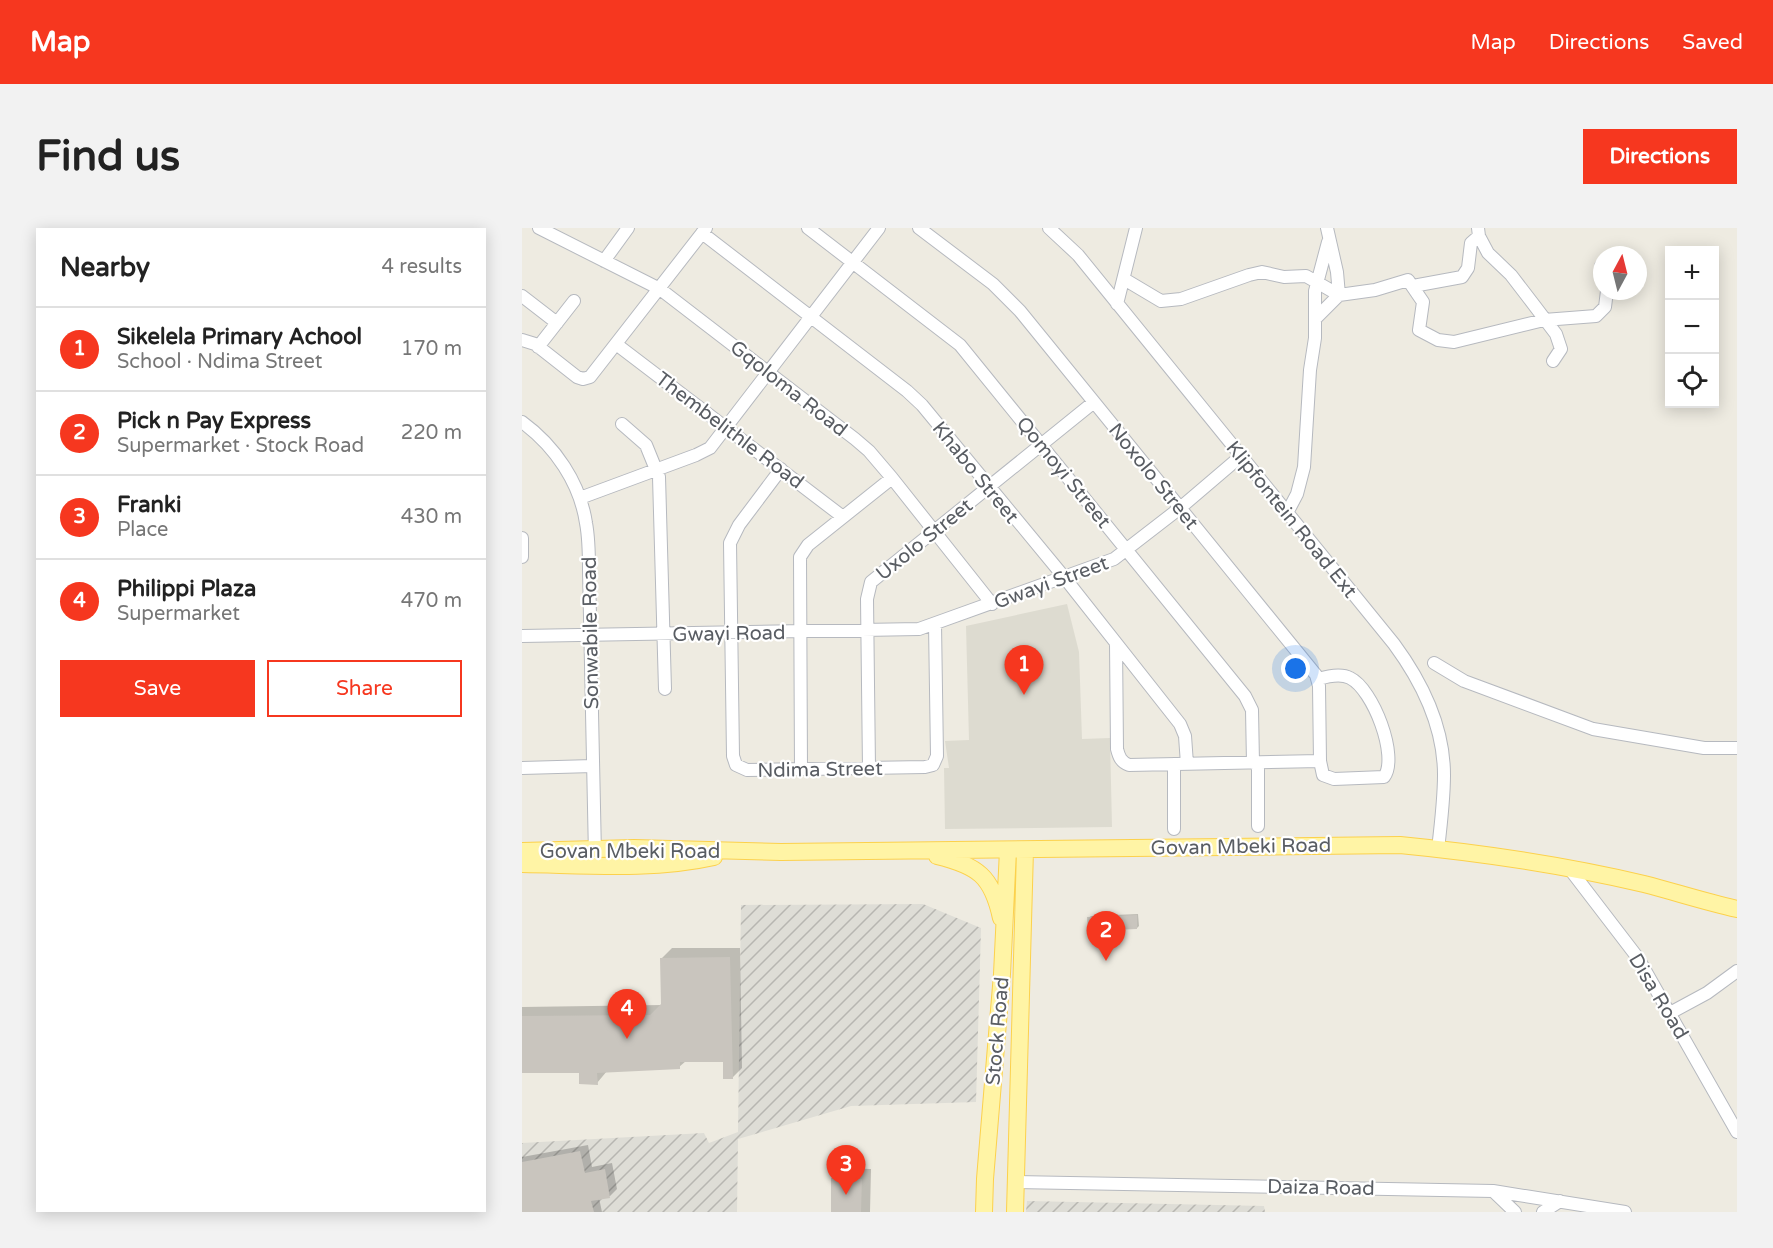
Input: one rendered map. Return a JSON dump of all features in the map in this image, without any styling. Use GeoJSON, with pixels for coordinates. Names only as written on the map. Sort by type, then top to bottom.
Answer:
{"type":"FeatureCollection","features":[{"type":"Feature","properties":{"kind":"main road","name":"Govan Mbeki Road"},"geometry":{"type":"LineString","coordinates":[[522,851],[596,857],[635,865],[688,862],[738,852],[1017,850],[1317,844],[1400,845],[1569,868],[1737,909]]}},
{"type":"Feature","properties":{"kind":"main road","name":"Stock Road"},"geometry":{"type":"LineString","coordinates":[[984,1212],[1005,942],[1017,850]]}},
{"type":"Feature","properties":{"kind":"main road","name":"Stock Road"},"geometry":{"type":"LineString","coordinates":[[1016,1212],[1017,850]]}},
{"type":"Feature","properties":{"kind":"main road"},"geometry":{"type":"LineString","coordinates":[[919,851],[969,866],[985,877],[997,902],[1005,942]]}},
{"type":"Feature","properties":{"kind":"main road","name":"Govan Mbeki Road"},"geometry":{"type":"LineString","coordinates":[[522,864],[596,857]]}},
{"type":"Feature","properties":{"kind":"street","name":"Gqoloma Road"},"geometry":{"type":"LineString","coordinates":[[539,228],[660,289],[869,451],[992,603]]}},
{"type":"Feature","properties":{"kind":"street"},"geometry":{"type":"LineString","coordinates":[[604,261],[628,228]]}},
{"type":"Feature","properties":{"kind":"street","name":"Qomoyi Street"},"geometry":{"type":"LineString","coordinates":[[808,228],[960,345],[1128,550],[1250,704],[1256,763],[1258,826]]}},
{"type":"Feature","properties":{"kind":"street"},"geometry":{"type":"LineString","coordinates":[[580,498],[705,451],[727,427],[879,228]]}},
{"type":"Feature","properties":{"kind":"street","name":"Noxolo Street"},"geometry":{"type":"LineString","coordinates":[[919,228],[1009,299],[1318,679]]}},
{"type":"Feature","properties":{"kind":"street","name":"Klipfontein Road Ext"},"geometry":{"type":"LineString","coordinates":[[1050,228],[1078,255],[1413,672],[1428,700],[1444,763],[1438,849]]}},
{"type":"Feature","properties":{"kind":"street"},"geometry":{"type":"LineString","coordinates":[[1118,304],[1136,228]]}},
{"type":"Feature","properties":{"kind":"street"},"geometry":{"type":"LineString","coordinates":[[522,340],[538,347],[577,377],[583,379],[593,375],[704,231]]}},
{"type":"Feature","properties":{"kind":"street","name":"Khabo Street"},"geometry":{"type":"LineString","coordinates":[[704,231],[915,398],[1064,577],[1182,727],[1174,829]]}},
{"type":"Feature","properties":{"kind":"street"},"geometry":{"type":"LineString","coordinates":[[1413,286],[1462,277],[1468,268],[1471,243],[1478,232]]}},
{"type":"Feature","properties":{"kind":"street"},"geometry":{"type":"LineString","coordinates":[[1478,232],[1488,253],[1511,274],[1556,334],[1561,345],[1561,352],[1553,361]]}},
{"type":"Feature","properties":{"kind":"street"},"geometry":{"type":"LineString","coordinates":[[1328,233],[1337,272],[1339,296]]}},
{"type":"Feature","properties":{"kind":"street"},"geometry":{"type":"LineString","coordinates":[[1287,513],[1297,494],[1304,467],[1316,318],[1315,291],[1324,264],[1328,233]]}},
{"type":"Feature","properties":{"kind":"street"},"geometry":{"type":"LineString","coordinates":[[1124,279],[1161,301],[1190,296],[1257,273],[1284,277],[1306,276],[1339,296]]}},
{"type":"Feature","properties":{"kind":"street"},"geometry":{"type":"LineString","coordinates":[[1316,318],[1339,296],[1375,291],[1408,280],[1423,302],[1419,330],[1443,341],[1466,340],[1544,320],[1596,316],[1605,307],[1606,300]]}},
{"type":"Feature","properties":{"kind":"street"},"geometry":{"type":"LineString","coordinates":[[522,296],[556,323]]}},
{"type":"Feature","properties":{"kind":"street"},"geometry":{"type":"LineString","coordinates":[[538,347],[574,301]]}},
{"type":"Feature","properties":{"kind":"street","name":"Thembelithle Road"},"geometry":{"type":"LineString","coordinates":[[616,344],[843,517]]}},
{"type":"Feature","properties":{"kind":"street","name":"Uxolo Street"},"geometry":{"type":"LineString","coordinates":[[869,768],[867,599],[871,582],[1094,402]]}},
{"type":"Feature","properties":{"kind":"street","name":"Sonwabile Road"},"geometry":{"type":"LineString","coordinates":[[522,422],[553,451],[567,471],[580,498],[585,515],[588,537],[596,857]]}},
{"type":"Feature","properties":{"kind":"street"},"geometry":{"type":"LineString","coordinates":[[622,424],[642,440],[657,469],[661,491],[665,689]]}},
{"type":"Feature","properties":{"kind":"street","name":"Gwayi Street"},"geometry":{"type":"LineString","coordinates":[[936,624],[1114,559],[1180,508],[1241,456]]}},
{"type":"Feature","properties":{"kind":"street","name":"Ndima Street"},"geometry":{"type":"LineString","coordinates":[[781,469],[732,537],[730,551],[733,756],[736,765],[747,770],[925,768],[935,762],[937,756],[936,624]]}},
{"type":"Feature","properties":{"kind":"street"},"geometry":{"type":"LineString","coordinates":[[801,769],[800,557],[808,545],[892,478]]}},
{"type":"Feature","properties":{"kind":"street"},"geometry":{"type":"LineString","coordinates":[[522,538],[522,557]]}},
{"type":"Feature","properties":{"kind":"street","name":"Gwayi Road"},"geometry":{"type":"LineString","coordinates":[[522,636],[911,630],[936,624]]}},
{"type":"Feature","properties":{"kind":"street"},"geometry":{"type":"LineString","coordinates":[[1116,644],[1117,749],[1120,759],[1129,765],[1320,761]]}},
{"type":"Feature","properties":{"kind":"street"},"geometry":{"type":"LineString","coordinates":[[1434,663],[1464,681],[1593,729],[1692,747],[1737,748]]}},
{"type":"Feature","properties":{"kind":"street"},"geometry":{"type":"LineString","coordinates":[[1328,676],[1346,676],[1356,681],[1379,716],[1390,760],[1384,777],[1334,779],[1323,775],[1320,761],[1318,679],[1328,676]]}},
{"type":"Feature","properties":{"kind":"street"},"geometry":{"type":"LineString","coordinates":[[522,768],[593,766]]}},
{"type":"Feature","properties":{"kind":"street","name":"Disa Road"},"geometry":{"type":"LineString","coordinates":[[1569,868],[1638,958],[1737,1132]]}},
{"type":"Feature","properties":{"kind":"street"},"geometry":{"type":"LineString","coordinates":[[1670,1013],[1707,993],[1737,972]]}},
{"type":"Feature","properties":{"kind":"street","name":"Daiza Road"},"geometry":{"type":"LineString","coordinates":[[1016,1182],[1493,1191],[1625,1212]]}},
{"type":"Feature","properties":{"kind":"street"},"geometry":{"type":"LineString","coordinates":[[1493,1191],[1515,1212]]}},
{"type":"Feature","properties":{"kind":"street"},"geometry":{"type":"LineString","coordinates":[[1544,1212],[1560,1201]]}},
{"type":"Feature","properties":{"kind":"shaded area"},"geometry":{"type":"Polygon","coordinates":[[[1067,604],[1079,652],[1082,739],[1110,738],[1112,827],[945,829],[944,768],[949,768],[945,741],[969,740],[966,626],[1067,604]]]}},
{"type":"Feature","properties":{"kind":"shaded area"},"geometry":{"type":"Polygon","coordinates":[[[923,904],[981,928],[976,1102],[851,1106],[738,1139],[737,1212],[522,1212],[522,1143],[704,1133],[709,1143],[738,1132],[741,905],[923,904]]]}},
{"type":"Feature","properties":{"kind":"shaded area"},"geometry":{"type":"Polygon","coordinates":[[[1027,1201],[1264,1206],[1265,1212],[1026,1212],[1027,1201]]]}},
{"type":"Feature","properties":{"kind":"building"},"geometry":{"type":"Polygon","coordinates":[[[1137,915],[1137,929],[1088,931],[1087,917],[1137,915]]]}},
{"type":"Feature","properties":{"kind":"building"},"geometry":{"type":"Polygon","coordinates":[[[730,957],[733,1079],[723,1079],[723,1062],[680,1062],[680,1069],[597,1073],[598,1085],[579,1084],[579,1073],[522,1073],[522,1016],[650,1015],[661,1004],[660,958],[730,957]]]}},
{"type":"Feature","properties":{"kind":"building"},"geometry":{"type":"Polygon","coordinates":[[[580,1151],[585,1173],[605,1169],[610,1198],[591,1201],[594,1212],[522,1212],[522,1162],[580,1151]]]}},
{"type":"Feature","properties":{"kind":"building"},"geometry":{"type":"Polygon","coordinates":[[[831,1178],[862,1179],[861,1212],[831,1212],[831,1178]]]}},
{"type":"Feature","properties":{"kind":"place","name":"Sikelela Primary Achool"},"geometry":{"type":"Point","coordinates":[1024,695]}},
{"type":"Feature","properties":{"kind":"place","name":"Pick n Pay Express"},"geometry":{"type":"Point","coordinates":[1106,961]}},
{"type":"Feature","properties":{"kind":"place","name":"Philippi Plaza"},"geometry":{"type":"Point","coordinates":[627,1039]}},
{"type":"Feature","properties":{"kind":"place","name":"Franki"},"geometry":{"type":"Point","coordinates":[846,1195]}}]}
